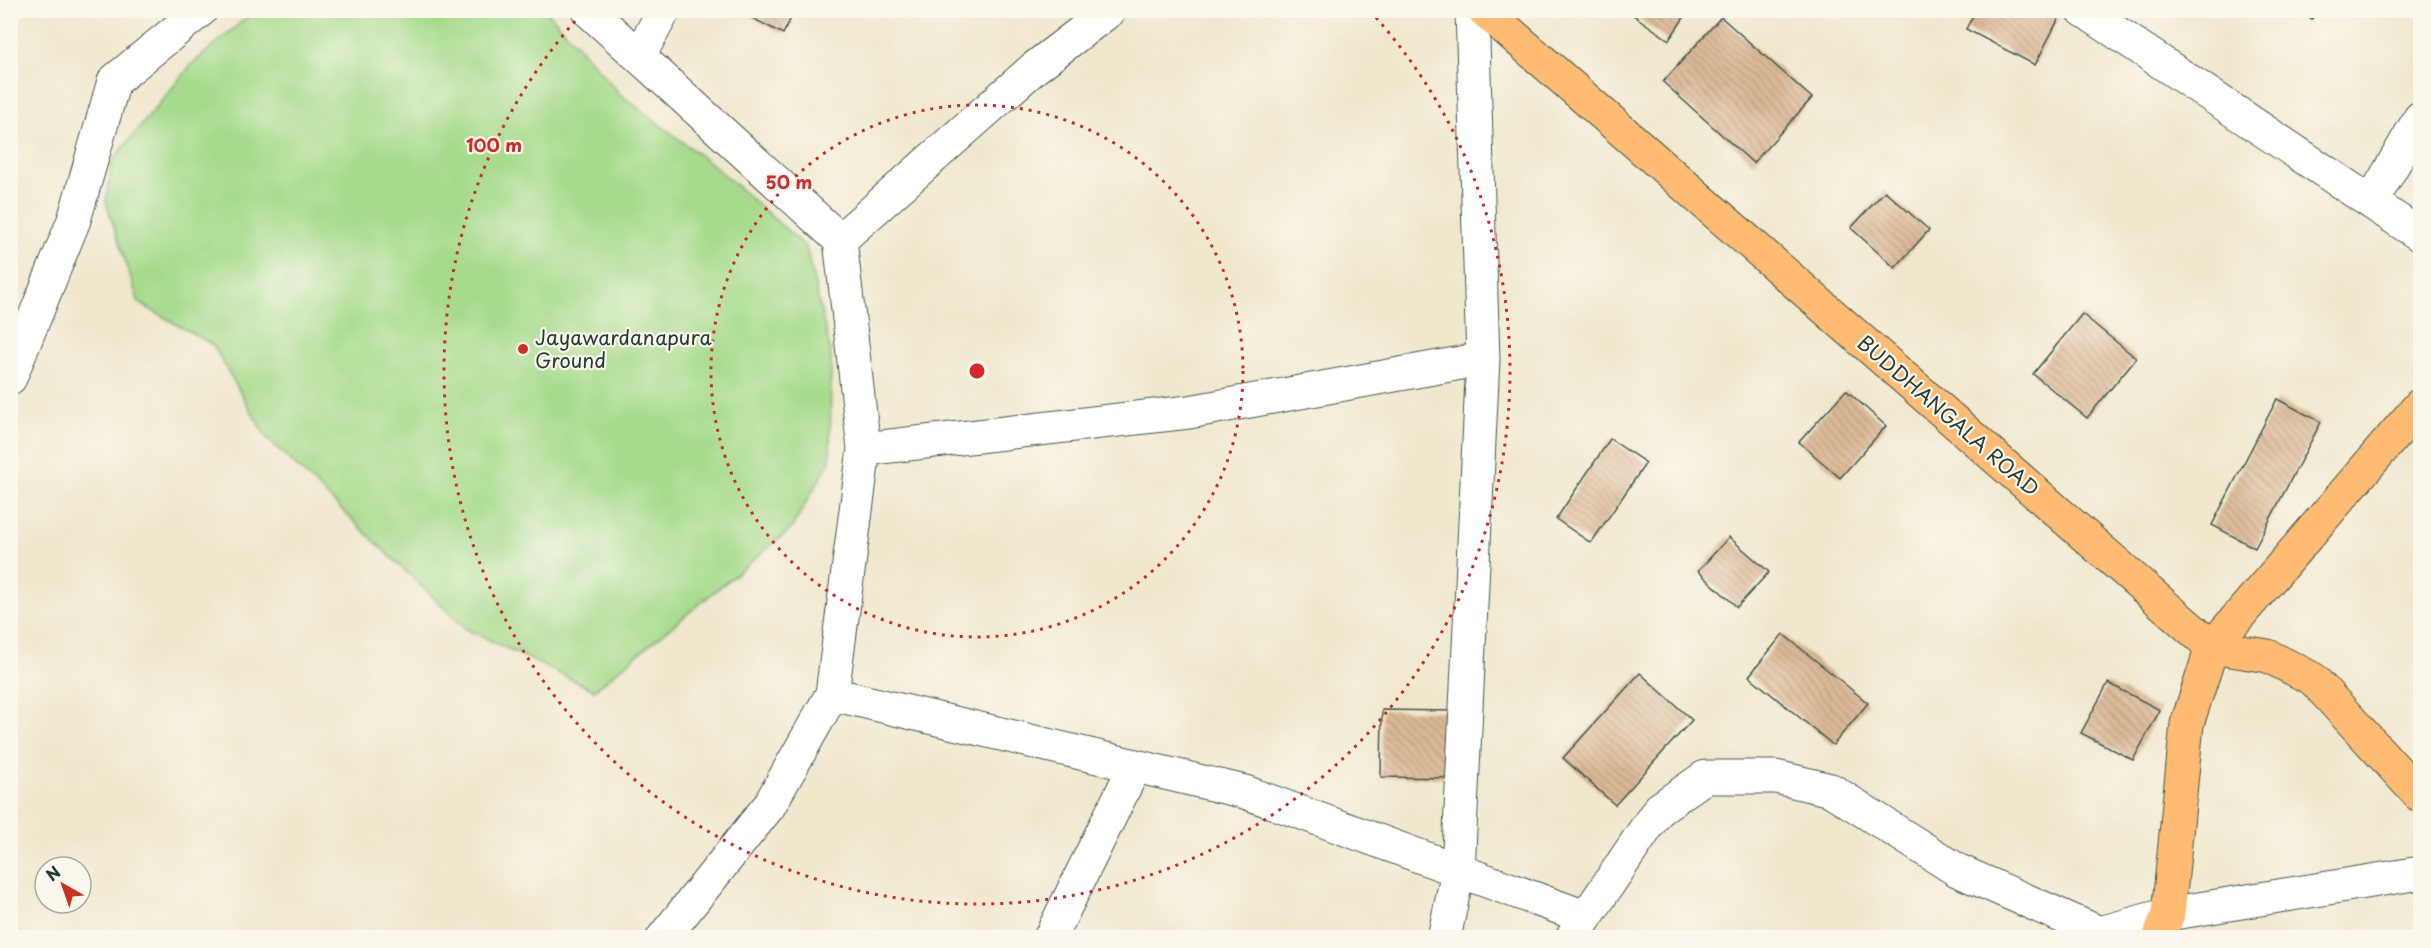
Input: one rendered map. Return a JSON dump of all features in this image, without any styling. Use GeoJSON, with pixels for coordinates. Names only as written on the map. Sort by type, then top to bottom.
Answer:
{"type":"FeatureCollection","features":[{"type":"Feature","properties":{"kind":"main road","name":"BUDDHANGALA ROAD"},"geometry":{"type":"LineString","coordinates":[[1484,10],[2212,647]]}},
{"type":"Feature","properties":{"kind":"main road"},"geometry":{"type":"LineString","coordinates":[[2164,926],[2187,724],[2212,647],[2421,405]]}},
{"type":"Feature","properties":{"kind":"main road"},"geometry":{"type":"LineString","coordinates":[[2212,647],[2268,656],[2313,679],[2421,796]]}},
{"type":"Feature","properties":{"kind":"street"},"geometry":{"type":"LineString","coordinates":[[10,378],[74,220],[114,81],[201,10]]}},
{"type":"Feature","properties":{"kind":"street"},"geometry":{"type":"LineString","coordinates":[[588,10],[840,240],[864,449],[832,694],[769,806],[663,938]]}},
{"type":"Feature","properties":{"kind":"street"},"geometry":{"type":"LineString","coordinates":[[639,56],[664,10]]}},
{"type":"Feature","properties":{"kind":"street"},"geometry":{"type":"LineString","coordinates":[[840,240],[1033,69],[1110,10]]}},
{"type":"Feature","properties":{"kind":"street"},"geometry":{"type":"LineString","coordinates":[[1444,938],[1458,871],[1483,359],[1472,10]]}},
{"type":"Feature","properties":{"kind":"street"},"geometry":{"type":"LineString","coordinates":[[2087,12],[2421,235]]}},
{"type":"Feature","properties":{"kind":"street"},"geometry":{"type":"LineString","coordinates":[[2372,201],[2421,118]]}},
{"type":"Feature","properties":{"kind":"street"},"geometry":{"type":"LineString","coordinates":[[864,449],[1189,412],[1483,359]]}},
{"type":"Feature","properties":{"kind":"street"},"geometry":{"type":"LineString","coordinates":[[832,694],[1245,792],[1458,871],[1578,927],[1659,809],[1705,777],[1776,777],[1831,790],[1957,870],[2100,933],[2164,926],[2421,873]]}},
{"type":"Feature","properties":{"kind":"street"},"geometry":{"type":"LineString","coordinates":[[1050,938],[1135,766]]}},
{"type":"Feature","properties":{"kind":"green space","name":"Jayawardanapura Ground"},"geometry":{"type":"Polygon","coordinates":[[[254,11],[547,11],[620,94],[714,166],[806,247],[831,354],[830,461],[791,529],[594,690],[466,629],[266,437],[213,345],[139,303],[106,202],[112,161],[191,65],[254,11]]]}},
{"type":"Feature","properties":{"kind":"building"},"geometry":{"type":"Polygon","coordinates":[[[737,10],[795,10],[783,34],[737,10]]]}},
{"type":"Feature","properties":{"kind":"building"},"geometry":{"type":"Polygon","coordinates":[[[1626,10],[1689,10],[1669,40],[1626,10]]]}},
{"type":"Feature","properties":{"kind":"building"},"geometry":{"type":"Polygon","coordinates":[[[1976,10],[2044,10],[2059,18],[2035,65],[1966,29],[1976,10]]]}},
{"type":"Feature","properties":{"kind":"building"},"geometry":{"type":"Polygon","coordinates":[[[2296,10],[2316,10],[2312,19],[2296,10]]]}},
{"type":"Feature","properties":{"kind":"building"},"geometry":{"type":"Polygon","coordinates":[[[1721,17],[1812,98],[1753,163],[1663,82],[1721,17]]]}},
{"type":"Feature","properties":{"kind":"building"},"geometry":{"type":"Polygon","coordinates":[[[1885,191],[1929,230],[1895,268],[1851,228],[1885,191]]]}},
{"type":"Feature","properties":{"kind":"building"},"geometry":{"type":"Polygon","coordinates":[[[2082,314],[2136,358],[2087,418],[2033,374],[2082,314]]]}},
{"type":"Feature","properties":{"kind":"building"},"geometry":{"type":"Polygon","coordinates":[[[1846,390],[1886,426],[1840,478],[1799,442],[1846,390]]]}},
{"type":"Feature","properties":{"kind":"building"},"geometry":{"type":"Polygon","coordinates":[[[2277,399],[2321,422],[2255,548],[2212,525],[2277,399]]]}},
{"type":"Feature","properties":{"kind":"building"},"geometry":{"type":"Polygon","coordinates":[[[1610,439],[1646,463],[1591,543],[1556,519],[1610,439]]]}},
{"type":"Feature","properties":{"kind":"building"},"geometry":{"type":"Polygon","coordinates":[[[1729,537],[1769,572],[1737,607],[1698,571],[1729,537]]]}},
{"type":"Feature","properties":{"kind":"building"},"geometry":{"type":"Polygon","coordinates":[[[1783,634],[1868,703],[1833,745],[1749,676],[1783,634]]]}},
{"type":"Feature","properties":{"kind":"building"},"geometry":{"type":"Polygon","coordinates":[[[1640,673],[1692,720],[1615,805],[1563,758],[1640,673]]]}},
{"type":"Feature","properties":{"kind":"building"},"geometry":{"type":"Polygon","coordinates":[[[2108,683],[2160,710],[2133,760],[2081,733],[2108,683]]]}},
{"type":"Feature","properties":{"kind":"building"},"geometry":{"type":"Polygon","coordinates":[[[1382,710],[1451,711],[1450,778],[1381,777],[1382,710]]]}},
{"type":"Feature","properties":{"kind":"place","name":"Jayawardanapura Ground"},"geometry":{"type":"Point","coordinates":[523,349]}}]}
